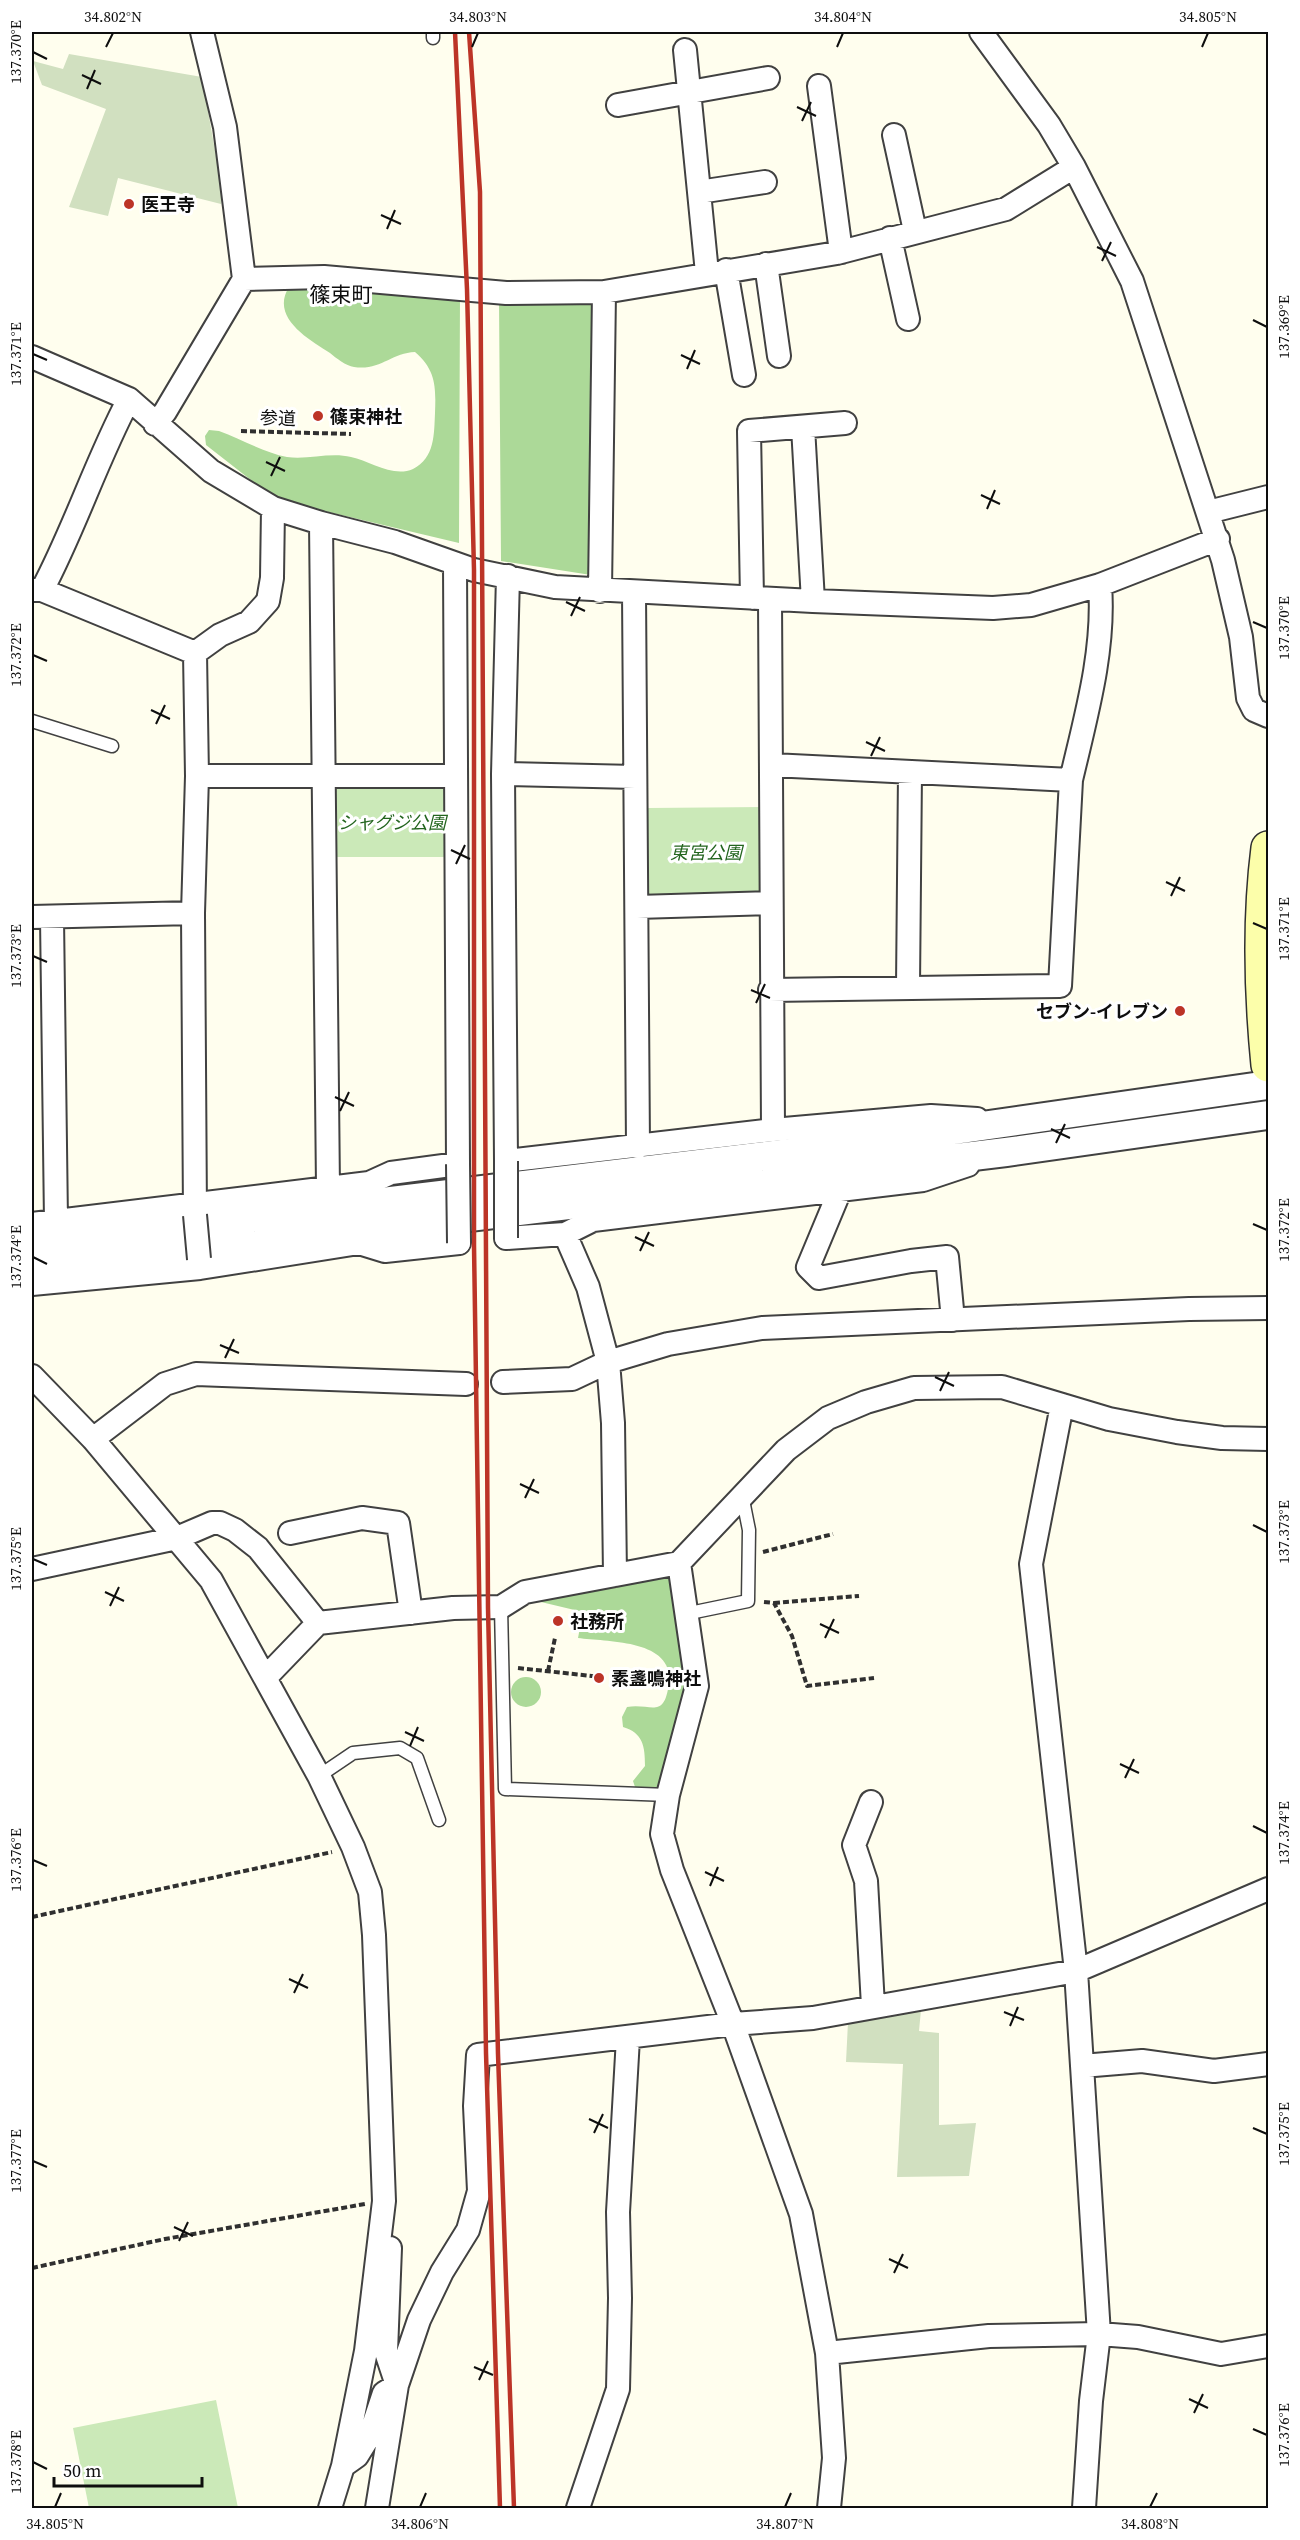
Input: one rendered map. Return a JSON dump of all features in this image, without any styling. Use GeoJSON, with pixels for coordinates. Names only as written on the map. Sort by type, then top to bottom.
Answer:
{"type":"FeatureCollection","features":[{"type":"Feature","properties":{"kind":"main road"},"geometry":{"type":"LineString","coordinates":[[1269,848],[1264,881],[1262,958],[1269,1065]]}},
{"type":"Feature","properties":{"kind":"street"},"geometry":{"type":"LineString","coordinates":[[155,424],[165,412],[244,279],[225,127],[202,32]]}},
{"type":"Feature","properties":{"kind":"street"},"geometry":{"type":"LineString","coordinates":[[981,32],[1049,125],[1074,167],[1132,281],[1218,539],[1238,619],[1248,698],[1254,710],[1269,716]]}},
{"type":"Feature","properties":{"kind":"street"},"geometry":{"type":"LineString","coordinates":[[685,50],[699,192],[744,375]]}},
{"type":"Feature","properties":{"kind":"street"},"geometry":{"type":"LineString","coordinates":[[618,105],[768,78]]}},
{"type":"Feature","properties":{"kind":"street"},"geometry":{"type":"LineString","coordinates":[[819,86],[841,252]]}},
{"type":"Feature","properties":{"kind":"street"},"geometry":{"type":"LineString","coordinates":[[894,135],[915,231]]}},
{"type":"Feature","properties":{"kind":"street"},"geometry":{"type":"LineString","coordinates":[[244,279],[324,278],[506,293],[604,292],[841,252],[1006,209],[1074,167]]}},
{"type":"Feature","properties":{"kind":"street"},"geometry":{"type":"LineString","coordinates":[[699,192],[765,182]]}},
{"type":"Feature","properties":{"kind":"street"},"geometry":{"type":"LineString","coordinates":[[890,238],[908,319]]}},
{"type":"Feature","properties":{"kind":"street"},"geometry":{"type":"LineString","coordinates":[[766,264],[779,356]]}},
{"type":"Feature","properties":{"kind":"street"},"geometry":{"type":"LineString","coordinates":[[600,591],[604,292]]}},
{"type":"Feature","properties":{"kind":"street"},"geometry":{"type":"LineString","coordinates":[[32,357],[129,399],[211,471],[273,508],[395,542],[455,564],[555,587],[761,599],[993,608],[1030,605],[1100,585],[1218,539]]}},
{"type":"Feature","properties":{"kind":"street"},"geometry":{"type":"LineString","coordinates":[[129,399],[87,486],[67,544],[37,590],[195,653]]}},
{"type":"Feature","properties":{"kind":"street"},"geometry":{"type":"LineString","coordinates":[[773,1130],[770,990],[772,765],[749,431],[844,423]]}},
{"type":"Feature","properties":{"kind":"street"},"geometry":{"type":"LineString","coordinates":[[803,427],[813,601]]}},
{"type":"Feature","properties":{"kind":"street"},"geometry":{"type":"LineString","coordinates":[[1208,512],[1269,497]]}},
{"type":"Feature","properties":{"kind":"street"},"geometry":{"type":"LineString","coordinates":[[195,653],[220,634],[249,622],[268,601],[273,578],[273,508]]}},
{"type":"Feature","properties":{"kind":"street"},"geometry":{"type":"LineString","coordinates":[[321,523],[328,1188]]}},
{"type":"Feature","properties":{"kind":"street"},"geometry":{"type":"LineString","coordinates":[[32,1284],[359,1243],[385,1251],[459,1243],[455,564]]}},
{"type":"Feature","properties":{"kind":"street"},"geometry":{"type":"LineString","coordinates":[[508,576],[503,774],[506,1238],[565,1234],[593,1220],[841,1188],[923,1180],[1006,1152]]}},
{"type":"Feature","properties":{"kind":"street"},"geometry":{"type":"LineString","coordinates":[[770,990],[908,986],[1059,986],[1071,780],[1102,618],[1100,585]]}},
{"type":"Feature","properties":{"kind":"street"},"geometry":{"type":"LineString","coordinates":[[634,592],[638,1147]]}},
{"type":"Feature","properties":{"kind":"street"},"geometry":{"type":"LineString","coordinates":[[195,653],[197,776],[193,912],[195,1209],[200,1263]]}},
{"type":"Feature","properties":{"kind":"street"},"geometry":{"type":"LineString","coordinates":[[772,765],[1071,780]]}},
{"type":"Feature","properties":{"kind":"street"},"geometry":{"type":"LineString","coordinates":[[908,986],[910,772]]}},
{"type":"Feature","properties":{"kind":"street"},"geometry":{"type":"LineString","coordinates":[[503,774],[635,777]]}},
{"type":"Feature","properties":{"kind":"street"},"geometry":{"type":"LineString","coordinates":[[197,776],[456,776]]}},
{"type":"Feature","properties":{"kind":"street"},"geometry":{"type":"LineString","coordinates":[[636,907],[771,903]]}},
{"type":"Feature","properties":{"kind":"street"},"geometry":{"type":"LineString","coordinates":[[56,1221],[42,917],[193,912]]}},
{"type":"Feature","properties":{"kind":"street"},"geometry":{"type":"LineString","coordinates":[[32,1244],[795,1153],[1269,1085]]}},
{"type":"Feature","properties":{"kind":"street"},"geometry":{"type":"LineString","coordinates":[[32,1270],[1006,1152],[1269,1114]]}},
{"type":"Feature","properties":{"kind":"street"},"geometry":{"type":"LineString","coordinates":[[506,1161],[773,1130],[931,1116],[1007,1122]]}},
{"type":"Feature","properties":{"kind":"street"},"geometry":{"type":"LineString","coordinates":[[32,1224],[195,1209],[369,1183],[391,1173],[458,1164]]}},
{"type":"Feature","properties":{"kind":"street"},"geometry":{"type":"LineString","coordinates":[[841,1188],[808,1267],[819,1278],[911,1261],[947,1257],[953,1320]]}},
{"type":"Feature","properties":{"kind":"street"},"geometry":{"type":"LineString","coordinates":[[565,1234],[588,1287],[608,1362],[613,1423],[615,1575]]}},
{"type":"Feature","properties":{"kind":"street"},"geometry":{"type":"LineString","coordinates":[[504,1382],[572,1379],[608,1362],[668,1344],[762,1328],[1269,1308]]}},
{"type":"Feature","properties":{"kind":"street"},"geometry":{"type":"LineString","coordinates":[[93,1439],[165,1384],[196,1374],[466,1384]]}},
{"type":"Feature","properties":{"kind":"street"},"geometry":{"type":"LineString","coordinates":[[32,1376],[93,1439],[211,1580],[319,1776],[353,1847],[370,1892],[374,1935],[384,2201],[366,2351],[344,2466],[330,2508]]}},
{"type":"Feature","properties":{"kind":"street"},"geometry":{"type":"LineString","coordinates":[[265,1678],[318,1623],[453,1608],[501,1607],[525,1592],[679,1563],[786,1450],[828,1418],[866,1402],[914,1388],[1002,1387],[1109,1419],[1222,1438],[1269,1439]]}},
{"type":"Feature","properties":{"kind":"street"},"geometry":{"type":"LineString","coordinates":[[1062,1405],[1031,1564],[1076,1971],[1099,2334],[1091,2401],[1084,2508]]}},
{"type":"Feature","properties":{"kind":"street"},"geometry":{"type":"LineString","coordinates":[[290,1533],[362,1518],[398,1522],[411,1613]]}},
{"type":"Feature","properties":{"kind":"street"},"geometry":{"type":"LineString","coordinates":[[32,1569],[177,1538],[212,1523],[220,1523],[235,1530],[258,1548],[318,1623]]}},
{"type":"Feature","properties":{"kind":"street"},"geometry":{"type":"LineString","coordinates":[[679,1563],[697,1686],[668,1795],[662,1834],[665,1850],[734,2024],[801,2214],[827,2353],[834,2458],[829,2508]]}},
{"type":"Feature","properties":{"kind":"street"},"geometry":{"type":"LineString","coordinates":[[871,1802],[854,1845],[866,1881],[873,2006]]}},
{"type":"Feature","properties":{"kind":"street"},"geometry":{"type":"LineString","coordinates":[[377,2508],[397,2385],[419,2320],[442,2272],[468,2230],[479,2191],[475,2106],[478,2055],[734,2024],[813,2018],[1076,1971],[1269,1889]]}},
{"type":"Feature","properties":{"kind":"street"},"geometry":{"type":"LineString","coordinates":[[578,2508],[618,2389],[620,2298],[618,2212],[628,2038]]}},
{"type":"Feature","properties":{"kind":"street"},"geometry":{"type":"LineString","coordinates":[[1082,2066],[1142,2061],[1214,2071],[1269,2064]]}},
{"type":"Feature","properties":{"kind":"street"},"geometry":{"type":"LineString","coordinates":[[384,2201],[388,2214],[391,2263],[386,2352],[397,2385]]}},
{"type":"Feature","properties":{"kind":"street"},"geometry":{"type":"LineString","coordinates":[[827,2353],[989,2336],[1099,2334],[1138,2337],[1221,2354],[1269,2346]]}},
{"type":"Feature","properties":{"kind":"street"},"geometry":{"type":"LineString","coordinates":[[344,2466],[357,2456],[370,2435],[384,2393],[397,2385]]}},
{"type":"Feature","properties":{"kind":"lane"},"geometry":{"type":"LineString","coordinates":[[32,721],[112,746]]}},
{"type":"Feature","properties":{"kind":"lane"},"geometry":{"type":"LineString","coordinates":[[685,1614],[748,1601],[749,1530],[742,1494]]}},
{"type":"Feature","properties":{"kind":"lane"},"geometry":{"type":"LineString","coordinates":[[501,1607],[505,1790],[668,1795]]}},
{"type":"Feature","properties":{"kind":"lane"},"geometry":{"type":"LineString","coordinates":[[319,1776],[353,1753],[400,1748],[417,1758],[439,1820]]}},
{"type":"Feature","properties":{"kind":"path","name":"参道"},"geometry":{"type":"LineString","coordinates":[[240,431],[351,434]]}},
{"type":"Feature","properties":{"kind":"path"},"geometry":{"type":"LineString","coordinates":[[748,1554],[833,1534]]}},
{"type":"Feature","properties":{"kind":"path"},"geometry":{"type":"LineString","coordinates":[[748,1601],[774,1603],[860,1596]]}},
{"type":"Feature","properties":{"kind":"path"},"geometry":{"type":"LineString","coordinates":[[774,1603],[792,1636],[807,1686],[874,1678]]}},
{"type":"Feature","properties":{"kind":"path"},"geometry":{"type":"LineString","coordinates":[[548,1671],[555,1638]]}},
{"type":"Feature","properties":{"kind":"path"},"geometry":{"type":"LineString","coordinates":[[508,1666],[601,1677]]}},
{"type":"Feature","properties":{"kind":"path"},"geometry":{"type":"LineString","coordinates":[[32,1917],[353,1847]]}},
{"type":"Feature","properties":{"kind":"path"},"geometry":{"type":"LineString","coordinates":[[32,2268],[165,2239],[384,2201]]}},
{"type":"Feature","properties":{"kind":"green space"},"geometry":{"type":"Polygon","coordinates":[[[69,54],[202,77],[222,190],[221,204],[118,178],[108,216],[69,207],[106,109],[42,85],[33,61],[63,69],[69,54]]]}},
{"type":"Feature","properties":{"kind":"green space"},"geometry":{"type":"Polygon","coordinates":[[[321,283],[460,295],[459,543],[295,504],[270,495],[206,445],[205,436],[209,430],[219,431],[287,457],[343,456],[398,471],[413,469],[426,459],[432,445],[435,404],[435,387],[427,365],[415,352],[399,355],[363,368],[351,366],[302,334],[288,317],[284,308],[284,298],[289,287],[321,283]]]}},
{"type":"Feature","properties":{"kind":"green space"},"geometry":{"type":"Polygon","coordinates":[[[499,299],[591,299],[591,575],[501,561],[499,299]]]}},
{"type":"Feature","properties":{"kind":"green space","name":"シャグジ公園"},"geometry":{"type":"Polygon","coordinates":[[[336,787],[448,787],[448,857],[336,857],[336,787]]]}},
{"type":"Feature","properties":{"kind":"green space","name":"東宮公園"},"geometry":{"type":"Polygon","coordinates":[[[764,807],[765,895],[648,896],[648,808],[764,807]]]}},
{"type":"Feature","properties":{"kind":"green space"},"geometry":{"type":"Polygon","coordinates":[[[673,1573],[690,1689],[664,1784],[658,1788],[635,1787],[633,1781],[645,1766],[643,1746],[635,1733],[623,1727],[622,1717],[627,1707],[656,1707],[664,1702],[669,1683],[668,1669],[661,1658],[650,1650],[621,1642],[578,1638],[583,1612],[541,1602],[523,1603],[673,1573]]]}},
{"type":"Feature","properties":{"kind":"green space"},"geometry":{"type":"Polygon","coordinates":[[[526,1677],[537,1681],[541,1692],[537,1703],[526,1707],[515,1703],[511,1692],[515,1681],[526,1677]]]}},
{"type":"Feature","properties":{"kind":"green space"},"geometry":{"type":"Polygon","coordinates":[[[921,2010],[919,2031],[939,2033],[939,2125],[976,2123],[969,2176],[897,2177],[903,2064],[846,2062],[848,2022],[921,2010]]]}},
{"type":"Feature","properties":{"kind":"green space"},"geometry":{"type":"Polygon","coordinates":[[[216,2400],[238,2508],[89,2508],[73,2428],[216,2400]]]}},
{"type":"Feature","properties":{"kind":"railway"},"geometry":{"type":"LineString","coordinates":[[455,32],[467,289],[474,570],[474,1245],[486,2053],[500,2508]]}},
{"type":"Feature","properties":{"kind":"railway"},"geometry":{"type":"LineString","coordinates":[[469,32],[480,192],[488,1608],[498,2054],[514,2508]]}},
{"type":"Feature","properties":{"kind":"place","name":"医王寺"},"geometry":{"type":"Point","coordinates":[129,204]}},
{"type":"Feature","properties":{"kind":"place","name":"篠束神社"},"geometry":{"type":"Point","coordinates":[318,416]}},
{"type":"Feature","properties":{"kind":"place","name":"セブン-イレブン"},"geometry":{"type":"Point","coordinates":[1180,1011]}},
{"type":"Feature","properties":{"kind":"place","name":"社務所"},"geometry":{"type":"Point","coordinates":[558,1621]}},
{"type":"Feature","properties":{"kind":"place","name":"素盞鳴神社"},"geometry":{"type":"Point","coordinates":[599,1678]}},
{"type":"Feature","properties":{"kind":"district","name":"篠束町"},"geometry":{"type":"Point","coordinates":[341,294]}}]}
